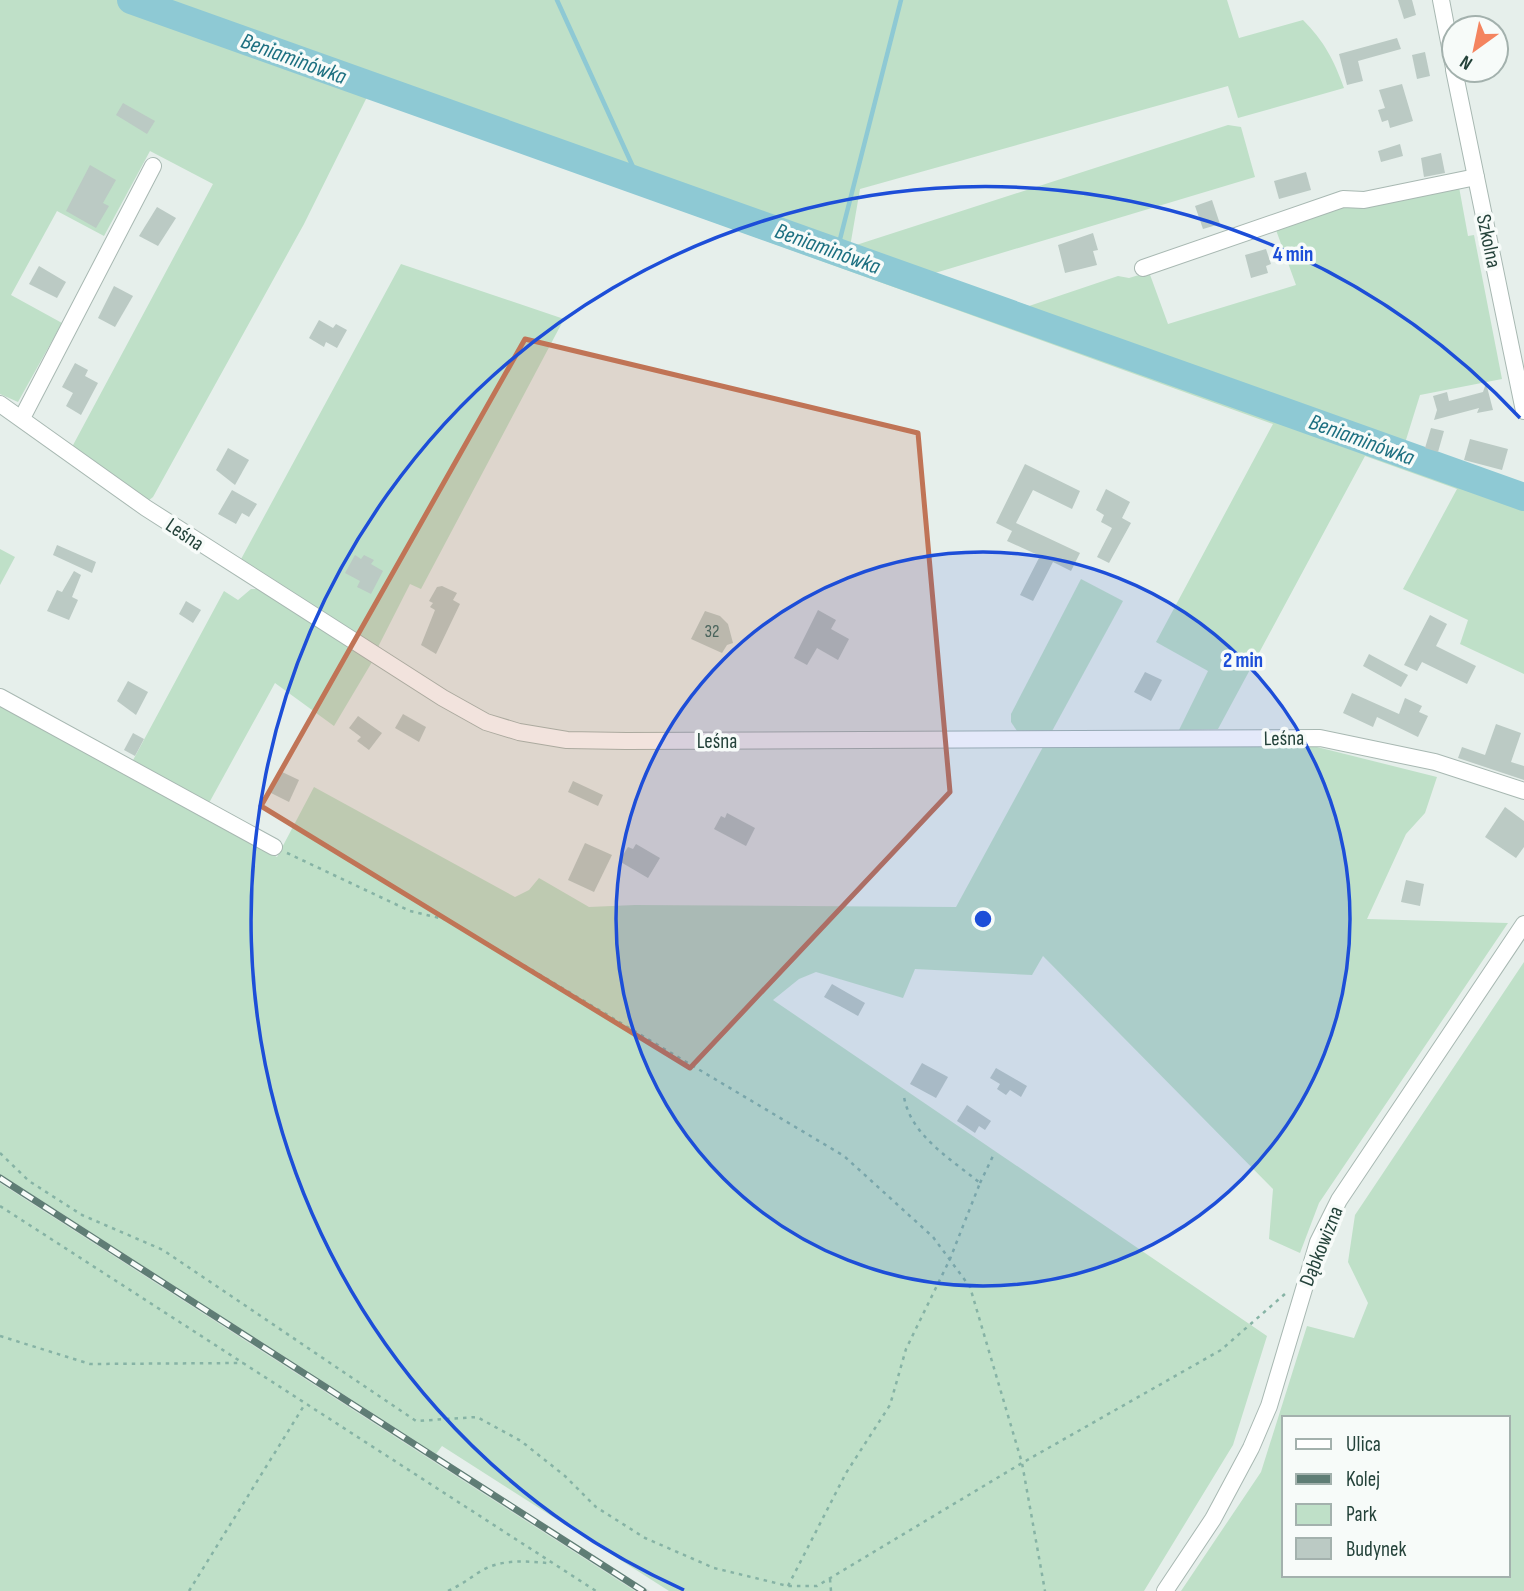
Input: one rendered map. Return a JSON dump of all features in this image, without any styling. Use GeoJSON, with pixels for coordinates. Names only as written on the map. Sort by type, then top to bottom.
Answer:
{"type":"FeatureCollection","features":[{"type":"Feature","properties":{"kind":"street","name":"Szkolna"},"geometry":{"type":"LineString","coordinates":[[1457,84],[1523,406]]}},
{"type":"Feature","properties":{"kind":"street"},"geometry":{"type":"LineString","coordinates":[[22,418],[153,166]]}},
{"type":"Feature","properties":{"kind":"street"},"geometry":{"type":"LineString","coordinates":[[1143,268],[1343,199],[1364,200],[1476,177]]}},
{"type":"Feature","properties":{"kind":"street","name":"Leśna"},"geometry":{"type":"LineString","coordinates":[[0,404],[146,508],[255,580],[443,698],[486,722],[519,732],[567,740],[626,741],[1320,738],[1435,762],[1524,791]]}},
{"type":"Feature","properties":{"kind":"street"},"geometry":{"type":"LineString","coordinates":[[0,697],[274,847]]}},
{"type":"Feature","properties":{"kind":"street","name":"Dąbkowizna"},"geometry":{"type":"LineString","coordinates":[[1165,1591],[1213,1519],[1251,1448],[1269,1406],[1318,1242],[1339,1200],[1524,924]]}},
{"type":"Feature","properties":{"kind":"path"},"geometry":{"type":"LineString","coordinates":[[274,847],[410,911],[449,920],[844,1156],[933,1237],[970,1287],[1022,1463],[1045,1591]]}},
{"type":"Feature","properties":{"kind":"path"},"geometry":{"type":"LineString","coordinates":[[904,1097],[909,1118],[919,1131],[980,1183]]}},
{"type":"Feature","properties":{"kind":"path"},"geometry":{"type":"LineString","coordinates":[[0,1153],[29,1181],[82,1215],[163,1250],[416,1421],[477,1417],[521,1441],[617,1524],[714,1568],[788,1586],[817,1586],[830,1579],[1022,1463],[1221,1350],[1306,1277]]}},
{"type":"Feature","properties":{"kind":"path"},"geometry":{"type":"LineString","coordinates":[[788,1586],[846,1474],[890,1405],[906,1349],[950,1259],[993,1156]]}},
{"type":"Feature","properties":{"kind":"path"},"geometry":{"type":"LineString","coordinates":[[0,1206],[596,1591]]}},
{"type":"Feature","properties":{"kind":"path"},"geometry":{"type":"LineString","coordinates":[[0,1336],[90,1364],[243,1363]]}},
{"type":"Feature","properties":{"kind":"path"},"geometry":{"type":"LineString","coordinates":[[189,1591],[304,1404]]}},
{"type":"Feature","properties":{"kind":"path"},"geometry":{"type":"LineString","coordinates":[[448,1591],[464,1584],[483,1569],[500,1564],[520,1560],[551,1563]]}},
{"type":"Feature","properties":{"kind":"path"},"geometry":{"type":"LineString","coordinates":[[830,1579],[831,1591]]}},
{"type":"Feature","properties":{"kind":"highlighted area"},"geometry":{"type":"Polygon","coordinates":[[[525,339],[918,433],[950,792],[690,1068],[261,806],[525,339]]]}},
{"type":"Feature","properties":{"kind":"shaded area"},"geometry":{"type":"Polygon","coordinates":[[[0,1174],[650,1591],[635,1591],[0,1183],[0,1174]]]}},
{"type":"Feature","properties":{"kind":"green space"},"geometry":{"type":"Polygon","coordinates":[[[0,0],[1227,0],[1239,38],[1303,20],[1328,51],[1344,88],[1238,118],[1228,86],[860,189],[850,247],[1228,125],[1241,127],[1255,177],[935,273],[1029,306],[1118,276],[1129,278],[1149,272],[1168,324],[1296,285],[1276,230],[1348,204],[1362,208],[1459,187],[1468,236],[1474,235],[1502,379],[1420,395],[1405,443],[1524,487],[1524,674],[1460,644],[1468,620],[1403,589],[1457,489],[1365,456],[1218,729],[1179,730],[1208,671],[1156,642],[1273,424],[367,97],[304,224],[153,497],[148,501],[72,447],[213,184],[150,151],[104,236],[57,211],[11,295],[62,323],[18,402],[0,394],[0,0]]]}},
{"type":"Feature","properties":{"kind":"green space"},"geometry":{"type":"Polygon","coordinates":[[[401,264],[564,319],[421,589],[410,584],[378,647],[240,561],[401,264]]]}},
{"type":"Feature","properties":{"kind":"green space"},"geometry":{"type":"Polygon","coordinates":[[[0,549],[15,557],[0,585],[0,549]]]}},
{"type":"Feature","properties":{"kind":"green space"},"geometry":{"type":"Polygon","coordinates":[[[1081,579],[1123,601],[1051,733],[1017,731],[1011,722],[1011,714],[1081,579]]]}},
{"type":"Feature","properties":{"kind":"green space"},"geometry":{"type":"Polygon","coordinates":[[[251,589],[259,589],[372,662],[334,726],[275,683],[209,803],[132,762],[224,591],[238,600],[251,589]]]}},
{"type":"Feature","properties":{"kind":"green space"},"geometry":{"type":"Polygon","coordinates":[[[0,705],[277,857],[314,787],[515,897],[529,890],[539,878],[589,907],[956,907],[1043,747],[1313,746],[1437,777],[1425,813],[1406,834],[1367,919],[1508,923],[1319,1203],[1300,1253],[1269,1239],[1273,1189],[1043,956],[1032,975],[915,969],[903,998],[816,972],[799,979],[773,1000],[1267,1336],[1233,1445],[1144,1591],[669,1591],[442,1446],[436,1454],[0,1174],[0,705]]]}},
{"type":"Feature","properties":{"kind":"green space"},"geometry":{"type":"Polygon","coordinates":[[[1524,962],[1524,1591],[1181,1591],[1261,1472],[1307,1326],[1354,1338],[1368,1303],[1348,1262],[1355,1215],[1524,962]]]}},
{"type":"Feature","properties":{"kind":"green space"},"geometry":{"type":"Polygon","coordinates":[[[0,1183],[635,1591],[0,1591],[0,1183]]]}},
{"type":"Feature","properties":{"kind":"building"},"geometry":{"type":"Polygon","coordinates":[[[1398,0],[1412,0],[1416,15],[1404,19],[1398,0]]]}},
{"type":"Feature","properties":{"kind":"building"},"geometry":{"type":"Polygon","coordinates":[[[1397,38],[1401,49],[1358,61],[1363,81],[1347,85],[1339,54],[1397,38]]]}},
{"type":"Feature","properties":{"kind":"building"},"geometry":{"type":"Polygon","coordinates":[[[1425,52],[1430,76],[1417,79],[1412,55],[1425,52]]]}},
{"type":"Feature","properties":{"kind":"building"},"geometry":{"type":"Polygon","coordinates":[[[1402,84],[1413,121],[1390,128],[1388,120],[1382,122],[1378,110],[1385,108],[1379,90],[1402,84]]]}},
{"type":"Feature","properties":{"kind":"building"},"geometry":{"type":"Polygon","coordinates":[[[123,103],[155,121],[147,134],[116,115],[123,103]]]}},
{"type":"Feature","properties":{"kind":"building"},"geometry":{"type":"Polygon","coordinates":[[[1400,144],[1403,156],[1381,162],[1378,151],[1400,144]]]}},
{"type":"Feature","properties":{"kind":"building"},"geometry":{"type":"Polygon","coordinates":[[[1441,153],[1445,173],[1424,177],[1421,158],[1441,153]]]}},
{"type":"Feature","properties":{"kind":"building"},"geometry":{"type":"Polygon","coordinates":[[[90,165],[116,180],[103,203],[109,206],[96,228],[66,211],[90,165]]]}},
{"type":"Feature","properties":{"kind":"building"},"geometry":{"type":"Polygon","coordinates":[[[1306,172],[1311,190],[1279,199],[1274,181],[1306,172]]]}},
{"type":"Feature","properties":{"kind":"building"},"geometry":{"type":"Polygon","coordinates":[[[1212,200],[1220,224],[1203,229],[1195,206],[1212,200]]]}},
{"type":"Feature","properties":{"kind":"building"},"geometry":{"type":"Polygon","coordinates":[[[157,207],[176,218],[158,246],[139,236],[157,207]]]}},
{"type":"Feature","properties":{"kind":"building"},"geometry":{"type":"Polygon","coordinates":[[[1093,233],[1098,250],[1093,251],[1097,265],[1065,273],[1058,245],[1093,233]]]}},
{"type":"Feature","properties":{"kind":"building"},"geometry":{"type":"Polygon","coordinates":[[[1266,249],[1271,264],[1266,266],[1268,273],[1251,278],[1245,255],[1266,249]]]}},
{"type":"Feature","properties":{"kind":"building"},"geometry":{"type":"Polygon","coordinates":[[[39,266],[66,282],[57,298],[29,284],[39,266]]]}},
{"type":"Feature","properties":{"kind":"building"},"geometry":{"type":"Polygon","coordinates":[[[114,286],[133,296],[115,327],[98,318],[114,286]]]}},
{"type":"Feature","properties":{"kind":"building"},"geometry":{"type":"Polygon","coordinates":[[[319,320],[333,328],[336,324],[347,330],[337,348],[326,342],[324,347],[309,338],[319,320]]]}},
{"type":"Feature","properties":{"kind":"building"},"geometry":{"type":"Polygon","coordinates":[[[75,363],[88,370],[85,376],[98,383],[81,415],[66,406],[73,393],[62,387],[75,363]]]}},
{"type":"Feature","properties":{"kind":"building"},"geometry":{"type":"Polygon","coordinates":[[[1486,383],[1493,410],[1477,413],[1479,408],[1434,420],[1437,410],[1433,396],[1447,392],[1449,401],[1483,392],[1486,383]]]}},
{"type":"Feature","properties":{"kind":"building"},"geometry":{"type":"Polygon","coordinates":[[[1431,428],[1444,431],[1438,452],[1425,448],[1431,428]]]}},
{"type":"Feature","properties":{"kind":"building"},"geometry":{"type":"Polygon","coordinates":[[[1470,439],[1508,449],[1502,470],[1464,460],[1470,439]]]}},
{"type":"Feature","properties":{"kind":"building"},"geometry":{"type":"Polygon","coordinates":[[[228,448],[249,460],[235,485],[216,470],[228,448]]]}},
{"type":"Feature","properties":{"kind":"building"},"geometry":{"type":"Polygon","coordinates":[[[1025,464],[1080,491],[1072,509],[1033,490],[1016,523],[1080,553],[1071,571],[1053,562],[1033,601],[1020,595],[1040,556],[1007,541],[1012,531],[996,523],[1025,464]]]}},
{"type":"Feature","properties":{"kind":"building"},"geometry":{"type":"Polygon","coordinates":[[[1106,489],[1130,502],[1122,518],[1131,523],[1109,563],[1097,557],[1112,528],[1101,522],[1104,515],[1096,510],[1106,489]]]}},
{"type":"Feature","properties":{"kind":"building"},"geometry":{"type":"Polygon","coordinates":[[[232,490],[257,504],[249,517],[242,513],[236,524],[218,514],[232,490]]]}},
{"type":"Feature","properties":{"kind":"building"},"geometry":{"type":"Polygon","coordinates":[[[57,545],[96,562],[92,573],[53,555],[57,545]]]}},
{"type":"Feature","properties":{"kind":"building"},"geometry":{"type":"Polygon","coordinates":[[[355,555],[361,559],[364,555],[374,560],[371,564],[383,571],[371,594],[357,587],[360,581],[345,573],[355,555]]]}},
{"type":"Feature","properties":{"kind":"building"},"geometry":{"type":"Polygon","coordinates":[[[74,571],[81,575],[72,597],[78,600],[69,620],[47,611],[57,590],[62,592],[74,571]]]}},
{"type":"Feature","properties":{"kind":"building"},"geometry":{"type":"Polygon","coordinates":[[[442,586],[457,593],[453,600],[460,604],[436,654],[421,645],[435,610],[430,607],[433,603],[429,601],[437,587],[442,586]]]}},
{"type":"Feature","properties":{"kind":"building"},"geometry":{"type":"Polygon","coordinates":[[[186,601],[201,610],[193,623],[179,614],[186,601]]]}},
{"type":"Feature","properties":{"kind":"building"},"geometry":{"type":"Polygon","coordinates":[[[818,610],[836,620],[831,629],[849,639],[838,660],[817,648],[807,665],[794,658],[818,610]]]}},
{"type":"Feature","properties":{"kind":"building"},"geometry":{"type":"Polygon","coordinates":[[[705,611],[720,616],[728,624],[733,643],[727,645],[722,653],[691,639],[705,611]]]}},
{"type":"Feature","properties":{"kind":"building"},"geometry":{"type":"Polygon","coordinates":[[[1430,615],[1447,624],[1436,646],[1476,666],[1467,684],[1422,662],[1417,671],[1404,665],[1430,615]]]}},
{"type":"Feature","properties":{"kind":"building"},"geometry":{"type":"Polygon","coordinates":[[[1369,654],[1408,675],[1401,687],[1363,666],[1369,654]]]}},
{"type":"Feature","properties":{"kind":"building"},"geometry":{"type":"Polygon","coordinates":[[[1145,672],[1162,680],[1151,701],[1134,692],[1145,672]]]}},
{"type":"Feature","properties":{"kind":"building"},"geometry":{"type":"Polygon","coordinates":[[[128,681],[148,692],[136,715],[117,701],[128,681]]]}},
{"type":"Feature","properties":{"kind":"building"},"geometry":{"type":"Polygon","coordinates":[[[1352,693],[1399,714],[1405,698],[1422,706],[1419,712],[1428,716],[1418,737],[1377,717],[1373,727],[1343,713],[1352,693]]]}},
{"type":"Feature","properties":{"kind":"building"},"geometry":{"type":"Polygon","coordinates":[[[403,714],[426,727],[419,742],[395,728],[403,714]]]}},
{"type":"Feature","properties":{"kind":"building"},"geometry":{"type":"Polygon","coordinates":[[[358,716],[382,733],[369,750],[357,741],[361,737],[349,728],[358,716]]]}},
{"type":"Feature","properties":{"kind":"building"},"geometry":{"type":"Polygon","coordinates":[[[1496,724],[1521,733],[1511,762],[1524,766],[1524,780],[1458,758],[1462,747],[1485,755],[1496,724]]]}},
{"type":"Feature","properties":{"kind":"building"},"geometry":{"type":"Polygon","coordinates":[[[133,733],[144,739],[135,756],[124,750],[133,733]]]}},
{"type":"Feature","properties":{"kind":"building"},"geometry":{"type":"Polygon","coordinates":[[[280,771],[299,780],[289,802],[269,792],[280,771]]]}},
{"type":"Feature","properties":{"kind":"building"},"geometry":{"type":"Polygon","coordinates":[[[573,781],[603,795],[598,806],[568,792],[573,781]]]}},
{"type":"Feature","properties":{"kind":"building"},"geometry":{"type":"Polygon","coordinates":[[[1505,807],[1524,821],[1524,847],[1516,858],[1485,837],[1505,807]]]}},
{"type":"Feature","properties":{"kind":"building"},"geometry":{"type":"Polygon","coordinates":[[[727,813],[755,828],[746,846],[714,829],[721,816],[725,818],[727,813]]]}},
{"type":"Feature","properties":{"kind":"building"},"geometry":{"type":"Polygon","coordinates":[[[585,843],[612,855],[594,892],[568,880],[585,843]]]}},
{"type":"Feature","properties":{"kind":"building"},"geometry":{"type":"Polygon","coordinates":[[[636,844],[660,858],[648,878],[619,861],[628,847],[633,849],[636,844]]]}},
{"type":"Feature","properties":{"kind":"building"},"geometry":{"type":"Polygon","coordinates":[[[1406,880],[1424,884],[1420,906],[1401,902],[1406,880]]]}},
{"type":"Feature","properties":{"kind":"building"},"geometry":{"type":"Polygon","coordinates":[[[832,984],[865,1003],[858,1016],[824,997],[832,984]]]}},
{"type":"Feature","properties":{"kind":"building"},"geometry":{"type":"Polygon","coordinates":[[[922,1063],[948,1077],[936,1098],[910,1084],[922,1063]]]}},
{"type":"Feature","properties":{"kind":"building"},"geometry":{"type":"Polygon","coordinates":[[[996,1068],[1027,1086],[1021,1097],[1010,1090],[1006,1095],[997,1089],[1000,1084],[990,1078],[996,1068]]]}},
{"type":"Feature","properties":{"kind":"building"},"geometry":{"type":"Polygon","coordinates":[[[967,1105],[991,1121],[985,1130],[979,1126],[975,1133],[957,1121],[967,1105]]]}},
{"type":"Feature","properties":{"kind":"waterway","name":"Beniaminówka"},"geometry":{"type":"LineString","coordinates":[[131,0],[1524,497]]}},
{"type":"Feature","properties":{"kind":"waterway"},"geometry":{"type":"LineString","coordinates":[[557,0],[639,180]]}},
{"type":"Feature","properties":{"kind":"waterway"},"geometry":{"type":"LineString","coordinates":[[837,251],[901,0]]}},
{"type":"Feature","properties":{"kind":"railway"},"geometry":{"type":"LineString","coordinates":[[0,1178],[643,1591]]}}]}
